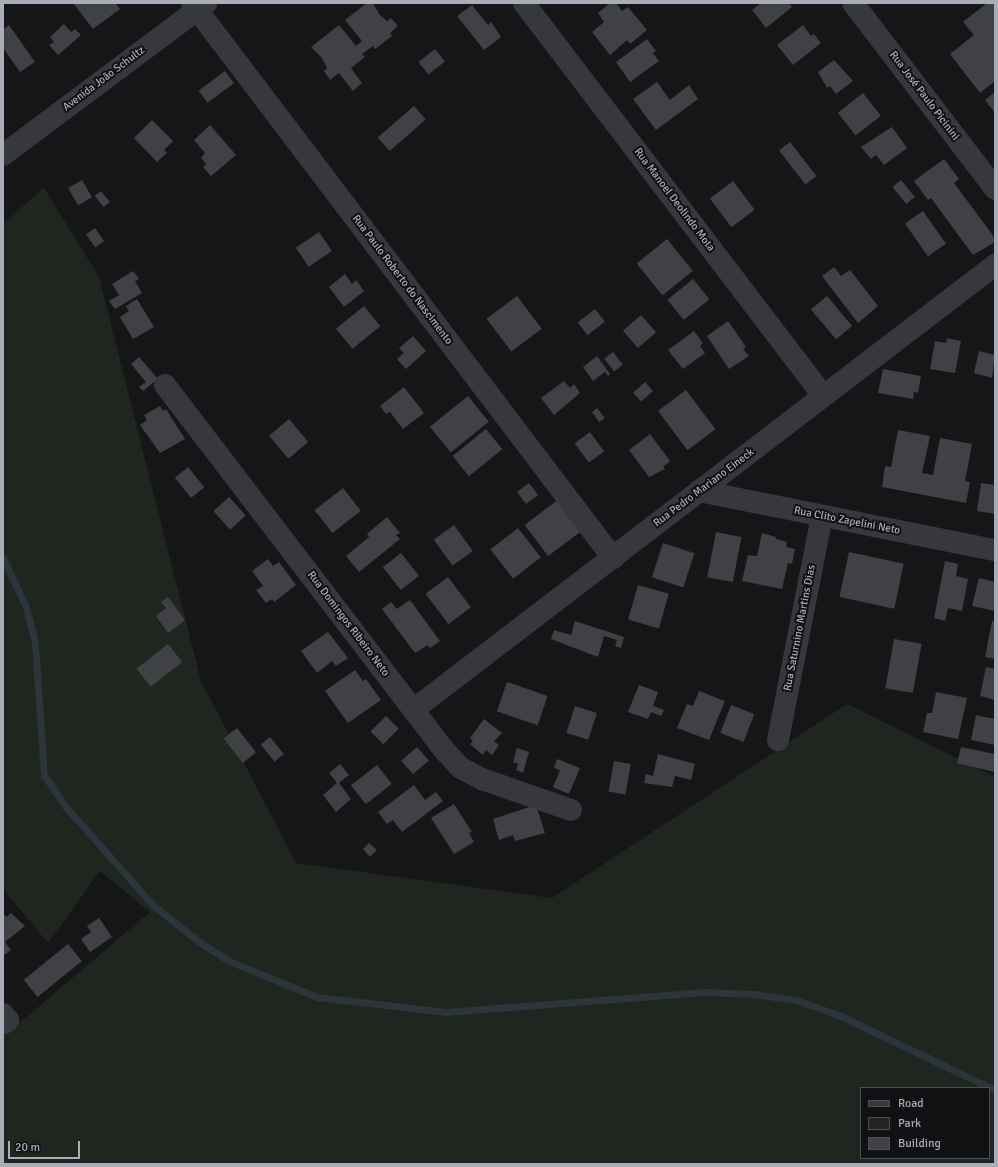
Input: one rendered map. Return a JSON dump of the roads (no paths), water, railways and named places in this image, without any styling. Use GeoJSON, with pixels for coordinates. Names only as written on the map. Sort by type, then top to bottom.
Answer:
{"type":"FeatureCollection","features":[{"type":"Feature","properties":{"kind":"street","name":"Rua Manoel Deolindo Mota"},"geometry":{"type":"LineString","coordinates":[[524,3],[823,396]]}},
{"type":"Feature","properties":{"kind":"street","name":"Rua José Paulo Picinini"},"geometry":{"type":"LineString","coordinates":[[853,3],[995,189]]}},
{"type":"Feature","properties":{"kind":"street","name":"Avenida João Schultz"},"geometry":{"type":"LineString","coordinates":[[3,155],[198,5]]}},
{"type":"Feature","properties":{"kind":"street","name":"Rua Paulo Roberto do Nascimento"},"geometry":{"type":"LineString","coordinates":[[198,5],[613,558]]}},
{"type":"Feature","properties":{"kind":"street","name":"Rua Pedro Mariano Eineck"},"geometry":{"type":"LineString","coordinates":[[413,710],[995,265]]}},
{"type":"Feature","properties":{"kind":"street","name":"Rua Domingos Ribeiro Neto"},"geometry":{"type":"LineString","coordinates":[[165,385],[443,749],[461,768],[482,779],[571,810]]}},
{"type":"Feature","properties":{"kind":"street","name":"Rua Clito Zapelini Neto"},"geometry":{"type":"LineString","coordinates":[[699,491],[995,550]]}},
{"type":"Feature","properties":{"kind":"street","name":"Rua Saturnino Martins Dias"},"geometry":{"type":"LineString","coordinates":[[778,740],[822,516]]}},
{"type":"Feature","properties":{"kind":"waterway"},"geometry":{"type":"LineString","coordinates":[[3,558],[26,607],[35,644],[44,775],[65,806],[153,905],[198,941],[229,961],[317,997],[446,1012],[705,992],[754,994],[796,1000],[841,1016],[989,1087]]}},
{"type":"Feature","properties":{"kind":"waterway"},"geometry":{"type":"LineString","coordinates":[[990,1088],[995,1090]]}}]}
